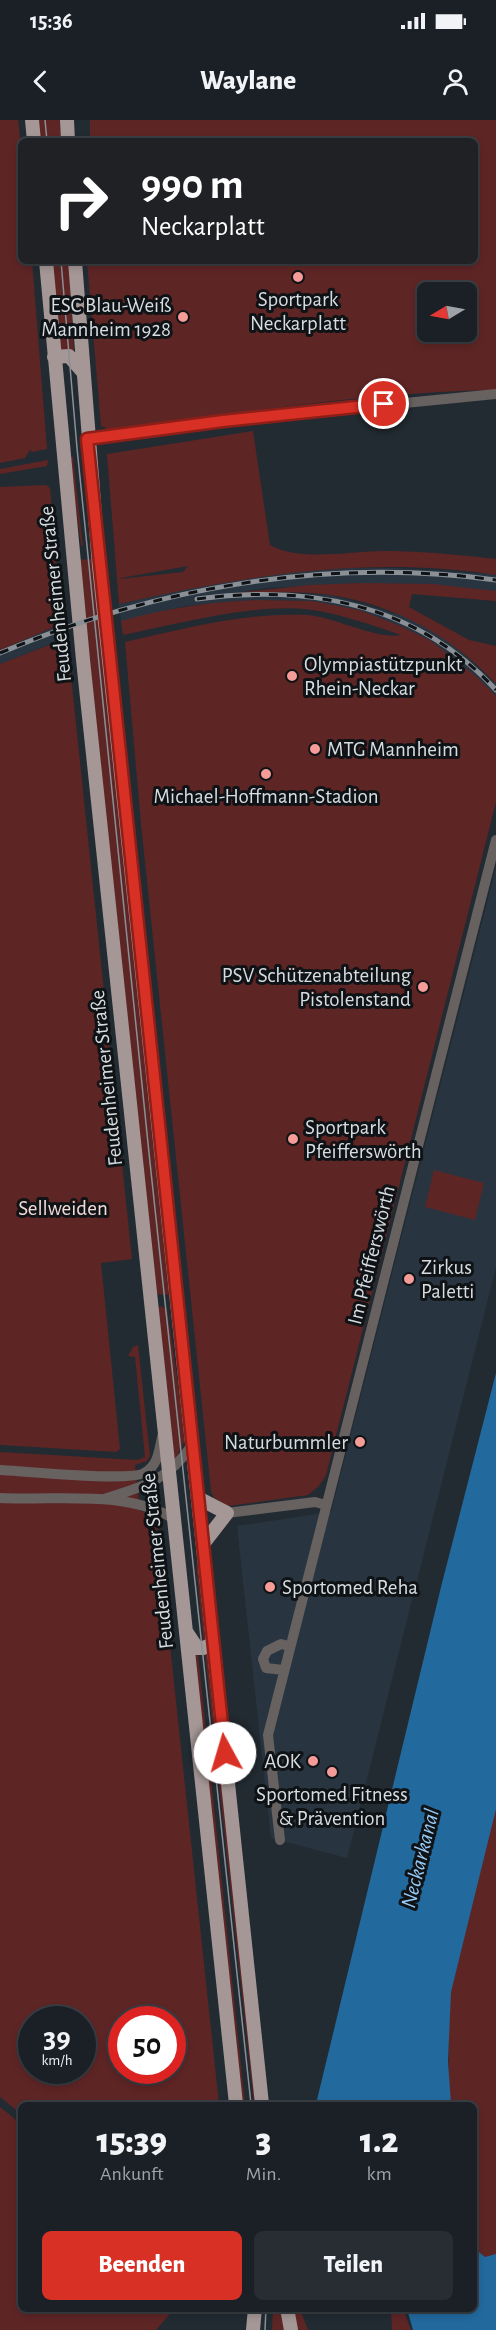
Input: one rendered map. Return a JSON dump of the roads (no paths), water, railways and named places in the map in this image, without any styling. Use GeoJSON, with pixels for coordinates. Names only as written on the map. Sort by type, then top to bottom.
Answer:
{"type":"FeatureCollection","features":[{"type":"Feature","properties":{"kind":"main road"},"geometry":{"type":"LineString","coordinates":[[32,120],[34,138]]}},
{"type":"Feature","properties":{"kind":"main road"},"geometry":{"type":"LineString","coordinates":[[67,120],[68,138]]}},
{"type":"Feature","properties":{"kind":"main road","name":"Feudenheimer Straße"},"geometry":{"type":"LineString","coordinates":[[46,264],[71,542],[236,2102]]}},
{"type":"Feature","properties":{"kind":"main road"},"geometry":{"type":"LineString","coordinates":[[75,264],[98,552],[262,2102]]}},
{"type":"Feature","properties":{"kind":"main road"},"geometry":{"type":"LineString","coordinates":[[54,357],[69,356],[82,371]]}},
{"type":"Feature","properties":{"kind":"main road"},"geometry":{"type":"LineString","coordinates":[[71,542],[84,555],[98,552]]}},
{"type":"Feature","properties":{"kind":"main road"},"geometry":{"type":"LineString","coordinates":[[151,1305],[165,1301],[178,1318]]}},
{"type":"Feature","properties":{"kind":"main road"},"geometry":{"type":"LineString","coordinates":[[198,1498],[227,1513],[203,1544]]}},
{"type":"Feature","properties":{"kind":"main road"},"geometry":{"type":"LineString","coordinates":[[186,1631],[197,1648],[213,1644]]}},
{"type":"Feature","properties":{"kind":"main road"},"geometry":{"type":"LineString","coordinates":[[253,2330],[255,2312]]}},
{"type":"Feature","properties":{"kind":"main road"},"geometry":{"type":"LineString","coordinates":[[288,2312],[291,2330]]}},
{"type":"Feature","properties":{"kind":"street"},"geometry":{"type":"LineString","coordinates":[[87,433],[496,394]]}},
{"type":"Feature","properties":{"kind":"street","name":"Im Pfeifferswörth"},"geometry":{"type":"LineString","coordinates":[[280,1840],[268,1735],[496,840]]}},
{"type":"Feature","properties":{"kind":"street"},"geometry":{"type":"LineString","coordinates":[[0,1470],[118,1476],[142,1474],[156,1461],[165,1428]]}},
{"type":"Feature","properties":{"kind":"street"},"geometry":{"type":"LineString","coordinates":[[100,1500],[136,1489],[169,1473],[192,1445]]}},
{"type":"Feature","properties":{"kind":"street"},"geometry":{"type":"LineString","coordinates":[[0,1498],[100,1500],[146,1506],[174,1519]]}},
{"type":"Feature","properties":{"kind":"street"},"geometry":{"type":"LineString","coordinates":[[227,1513],[315,1502],[326,1504]]}},
{"type":"Feature","properties":{"kind":"street"},"geometry":{"type":"LineString","coordinates":[[283,1670],[266,1668],[263,1659],[267,1651],[281,1644],[290,1646]]}},
{"type":"Feature","properties":{"kind":"water","name":"Neckarkanal"},"geometry":{"type":"Polygon","coordinates":[[[496,1373],[496,1809],[451,1992],[448,2061],[451,2102],[316,2102],[441,1587],[496,1373]]]}},
{"type":"Feature","properties":{"kind":"water"},"geometry":{"type":"Polygon","coordinates":[[[477,2250],[485,2257],[496,2254],[496,2330],[413,2330],[408,2312],[477,2312],[477,2250]]]}},
{"type":"Feature","properties":{"kind":"tram line"},"geometry":{"type":"LineString","coordinates":[[45,120],[47,138]]}},
{"type":"Feature","properties":{"kind":"tram line"},"geometry":{"type":"LineString","coordinates":[[61,264],[77,448],[149,1153],[251,2102]]}},
{"type":"Feature","properties":{"kind":"tram line"},"geometry":{"type":"LineString","coordinates":[[265,2330],[266,2312]]}},
{"type":"Feature","properties":{"kind":"railway"},"geometry":{"type":"LineString","coordinates":[[0,653],[59,630],[120,611],[181,595],[244,583],[370,572],[433,574],[496,580]]}},
{"type":"Feature","properties":{"kind":"railway"},"geometry":{"type":"LineString","coordinates":[[197,599],[239,595],[280,595],[320,599],[359,607],[396,619],[432,637],[465,661],[496,690]]}},
{"type":"Feature","properties":{"kind":"place","name":"Sportpark Neckarplatt"},"geometry":{"type":"Point","coordinates":[298,277]}},
{"type":"Feature","properties":{"kind":"place","name":"ESC Blau-Weiß Mannheim 1928"},"geometry":{"type":"Point","coordinates":[183,317]}},
{"type":"Feature","properties":{"kind":"place","name":"Olympiastützpunkt Rhein-Neckar"},"geometry":{"type":"Point","coordinates":[292,676]}},
{"type":"Feature","properties":{"kind":"place","name":"MTG Mannheim"},"geometry":{"type":"Point","coordinates":[315,749]}},
{"type":"Feature","properties":{"kind":"place","name":"Michael-Hoffmann-Stadion"},"geometry":{"type":"Point","coordinates":[266,774]}},
{"type":"Feature","properties":{"kind":"place","name":"PSV Schützenabteilung Pistolenstand"},"geometry":{"type":"Point","coordinates":[423,987]}},
{"type":"Feature","properties":{"kind":"place","name":"Sportpark Pfeifferswörth"},"geometry":{"type":"Point","coordinates":[293,1139]}},
{"type":"Feature","properties":{"kind":"place","name":"Zirkus Paletti"},"geometry":{"type":"Point","coordinates":[409,1279]}},
{"type":"Feature","properties":{"kind":"place","name":"Naturbummler"},"geometry":{"type":"Point","coordinates":[360,1442]}},
{"type":"Feature","properties":{"kind":"place","name":"Sportomed Reha"},"geometry":{"type":"Point","coordinates":[270,1587]}},
{"type":"Feature","properties":{"kind":"place","name":"AOK"},"geometry":{"type":"Point","coordinates":[313,1761]}},
{"type":"Feature","properties":{"kind":"place","name":"Sportomed Fitness & Prävention"},"geometry":{"type":"Point","coordinates":[332,1772]}},
{"type":"Feature","properties":{"kind":"park label","name":"Sellweiden"},"geometry":{"type":"Point","coordinates":[63,1208]}}]}
